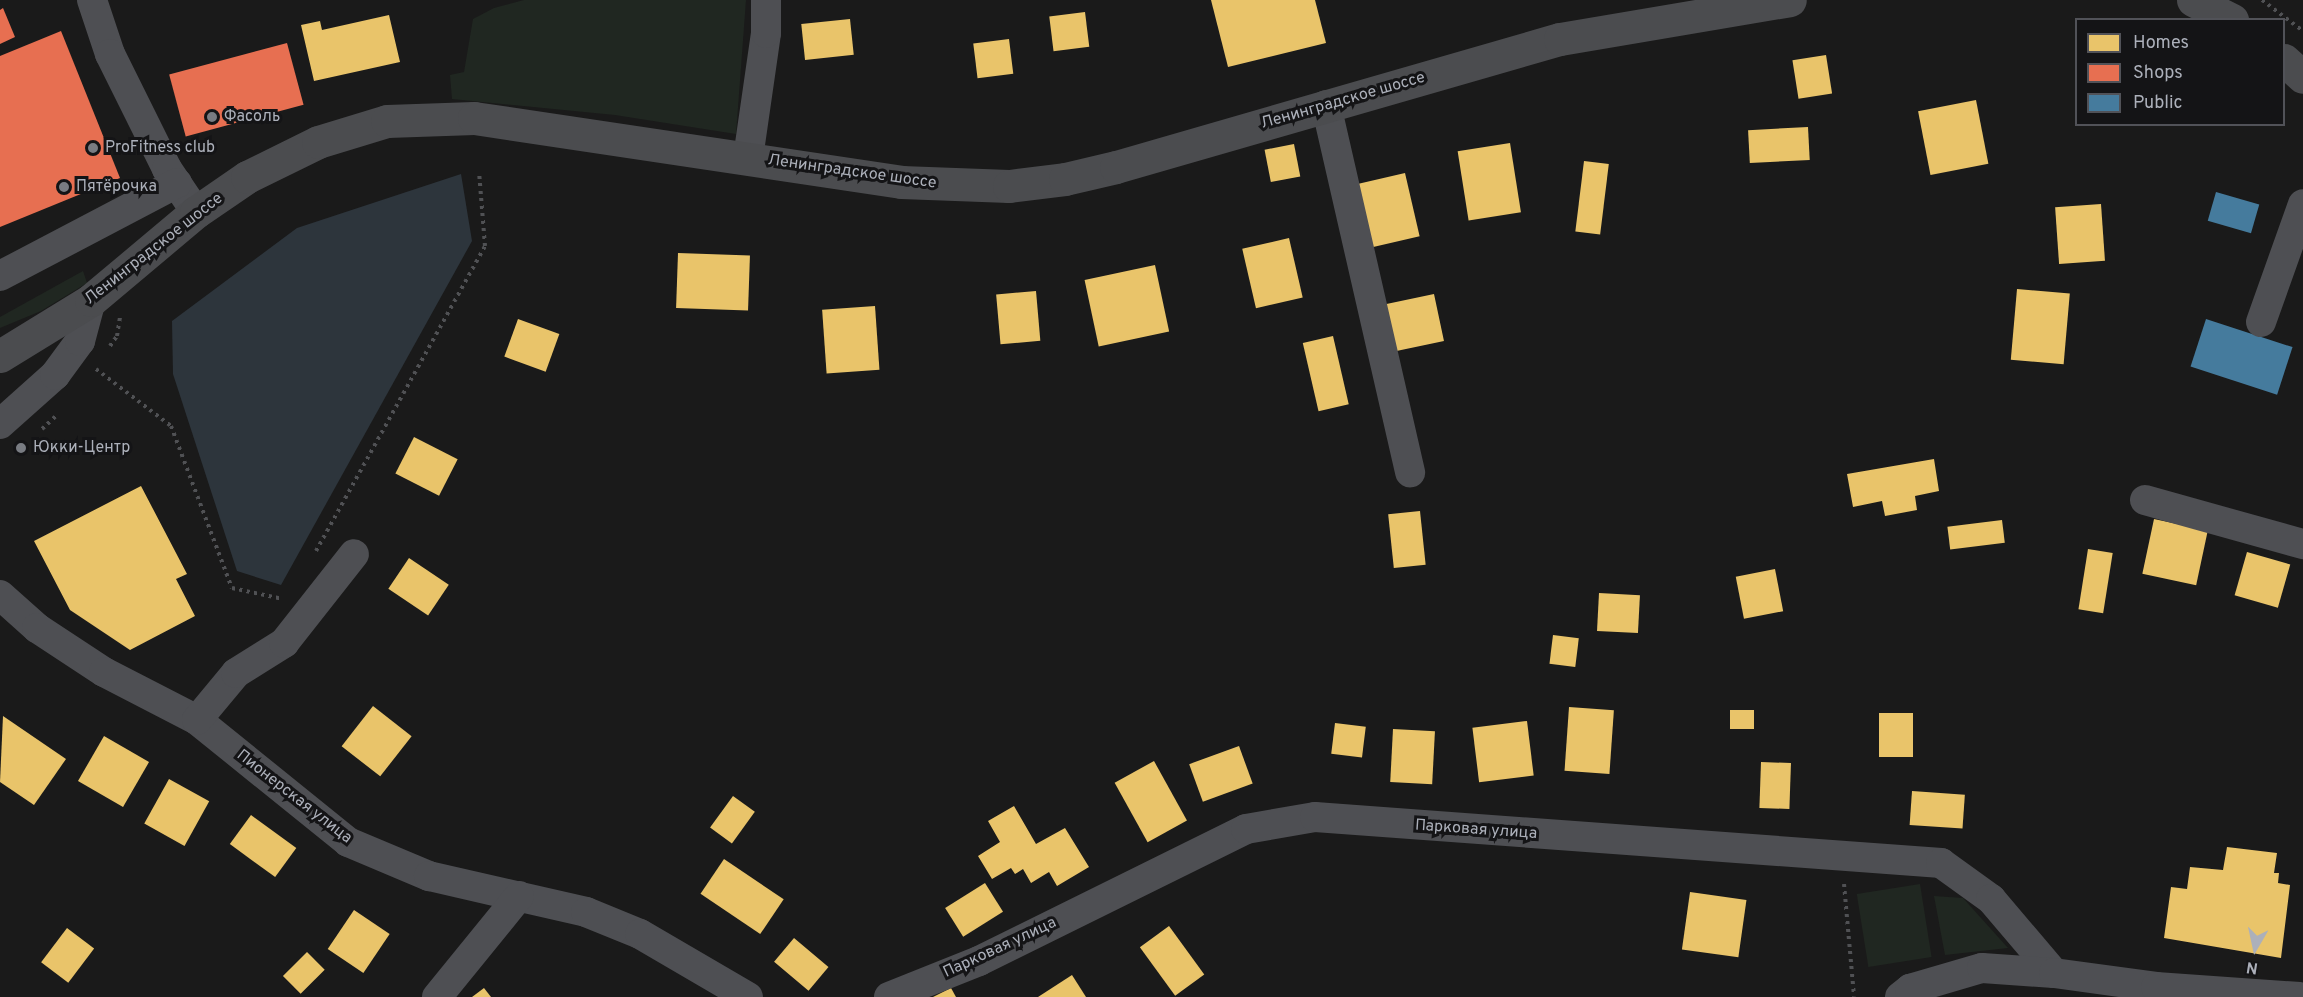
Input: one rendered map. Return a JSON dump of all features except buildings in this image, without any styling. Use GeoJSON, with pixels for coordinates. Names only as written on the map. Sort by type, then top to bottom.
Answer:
{"type":"FeatureCollection","features":[{"type":"Feature","properties":{"kind":"main road","name":"Ленинградское шоссе"},"geometry":{"type":"LineString","coordinates":[[0,356],[91,300],[196,212],[248,177],[297,151],[340,134],[387,121],[474,118],[901,182],[1009,186],[1065,179],[1116,167],[1326,105],[1612,27],[1790,0]]}},
{"type":"Feature","properties":{"kind":"main road"},"geometry":{"type":"LineString","coordinates":[[2193,0],[2228,18]]}},
{"type":"Feature","properties":{"kind":"main road"},"geometry":{"type":"LineString","coordinates":[[2285,62],[2303,77]]}},
{"type":"Feature","properties":{"kind":"street"},"geometry":{"type":"LineString","coordinates":[[92,0],[110,54],[177,183],[196,212]]}},
{"type":"Feature","properties":{"kind":"street"},"geometry":{"type":"LineString","coordinates":[[748,158],[766,33],[766,0]]}},
{"type":"Feature","properties":{"kind":"street"},"geometry":{"type":"LineString","coordinates":[[1326,105],[1410,472]]}},
{"type":"Feature","properties":{"kind":"street"},"geometry":{"type":"LineString","coordinates":[[0,276],[177,183]]}},
{"type":"Feature","properties":{"kind":"street"},"geometry":{"type":"LineString","coordinates":[[2261,322],[2303,204]]}},
{"type":"Feature","properties":{"kind":"street"},"geometry":{"type":"LineString","coordinates":[[0,424],[62,367],[80,341],[91,300]]}},
{"type":"Feature","properties":{"kind":"street"},"geometry":{"type":"LineString","coordinates":[[2145,500],[2303,544]]}},
{"type":"Feature","properties":{"kind":"street"},"geometry":{"type":"LineString","coordinates":[[197,720],[236,673],[284,643],[354,554]]}},
{"type":"Feature","properties":{"kind":"street","name":"Пионерская улица"},"geometry":{"type":"LineString","coordinates":[[0,596],[37,628],[104,672],[197,720],[348,842],[429,876],[586,912],[640,934],[748,997]]}},
{"type":"Feature","properties":{"kind":"street","name":"Парковая улица"},"geometry":{"type":"LineString","coordinates":[[889,997],[978,961],[1246,829],[1315,818],[1941,863],[1990,898],[2054,973]]}},
{"type":"Feature","properties":{"kind":"street"},"geometry":{"type":"LineString","coordinates":[[437,997],[519,896]]}},
{"type":"Feature","properties":{"kind":"street"},"geometry":{"type":"LineString","coordinates":[[1900,997],[1910,989],[1982,968],[2054,973],[2153,992],[2300,997]]}},
{"type":"Feature","properties":{"kind":"path"},"geometry":{"type":"LineString","coordinates":[[2262,0],[2303,31]]}},
{"type":"Feature","properties":{"kind":"path"},"geometry":{"type":"LineString","coordinates":[[312,558],[485,246],[479,171]]}},
{"type":"Feature","properties":{"kind":"path"},"geometry":{"type":"LineString","coordinates":[[96,369],[171,426],[232,588],[289,600]]}},
{"type":"Feature","properties":{"kind":"path"},"geometry":{"type":"LineString","coordinates":[[1841,856],[1854,997]]}},
{"type":"Feature","properties":{"kind":"shaded area"},"geometry":{"type":"Polygon","coordinates":[[[524,0],[746,0],[736,134],[615,115],[452,99],[450,75],[464,72],[473,19],[494,8],[524,0]]]}},
{"type":"Feature","properties":{"kind":"shaded area"},"geometry":{"type":"Polygon","coordinates":[[[461,174],[472,241],[281,585],[237,571],[173,374],[172,321],[297,228],[461,174]]]}},
{"type":"Feature","properties":{"kind":"shaded area"},"geometry":{"type":"Polygon","coordinates":[[[83,271],[87,283],[41,311],[0,328],[0,317],[83,271]]]}},
{"type":"Feature","properties":{"kind":"shaded area"},"geometry":{"type":"Polygon","coordinates":[[[1920,884],[1932,957],[1868,967],[1857,894],[1920,884]]]}},
{"type":"Feature","properties":{"kind":"shaded area"},"geometry":{"type":"Polygon","coordinates":[[[1934,896],[1963,898],[2008,948],[1945,955],[1934,896]]]}},
{"type":"Feature","properties":{"kind":"place","name":"Фасоль"},"geometry":{"type":"Point","coordinates":[212,117]}},
{"type":"Feature","properties":{"kind":"place","name":"ProFitness club"},"geometry":{"type":"Point","coordinates":[93,148]}},
{"type":"Feature","properties":{"kind":"place","name":"Пятёрочка"},"geometry":{"type":"Point","coordinates":[64,187]}},
{"type":"Feature","properties":{"kind":"place","name":"Юкки-Центр"},"geometry":{"type":"Point","coordinates":[21,448]}}]}
